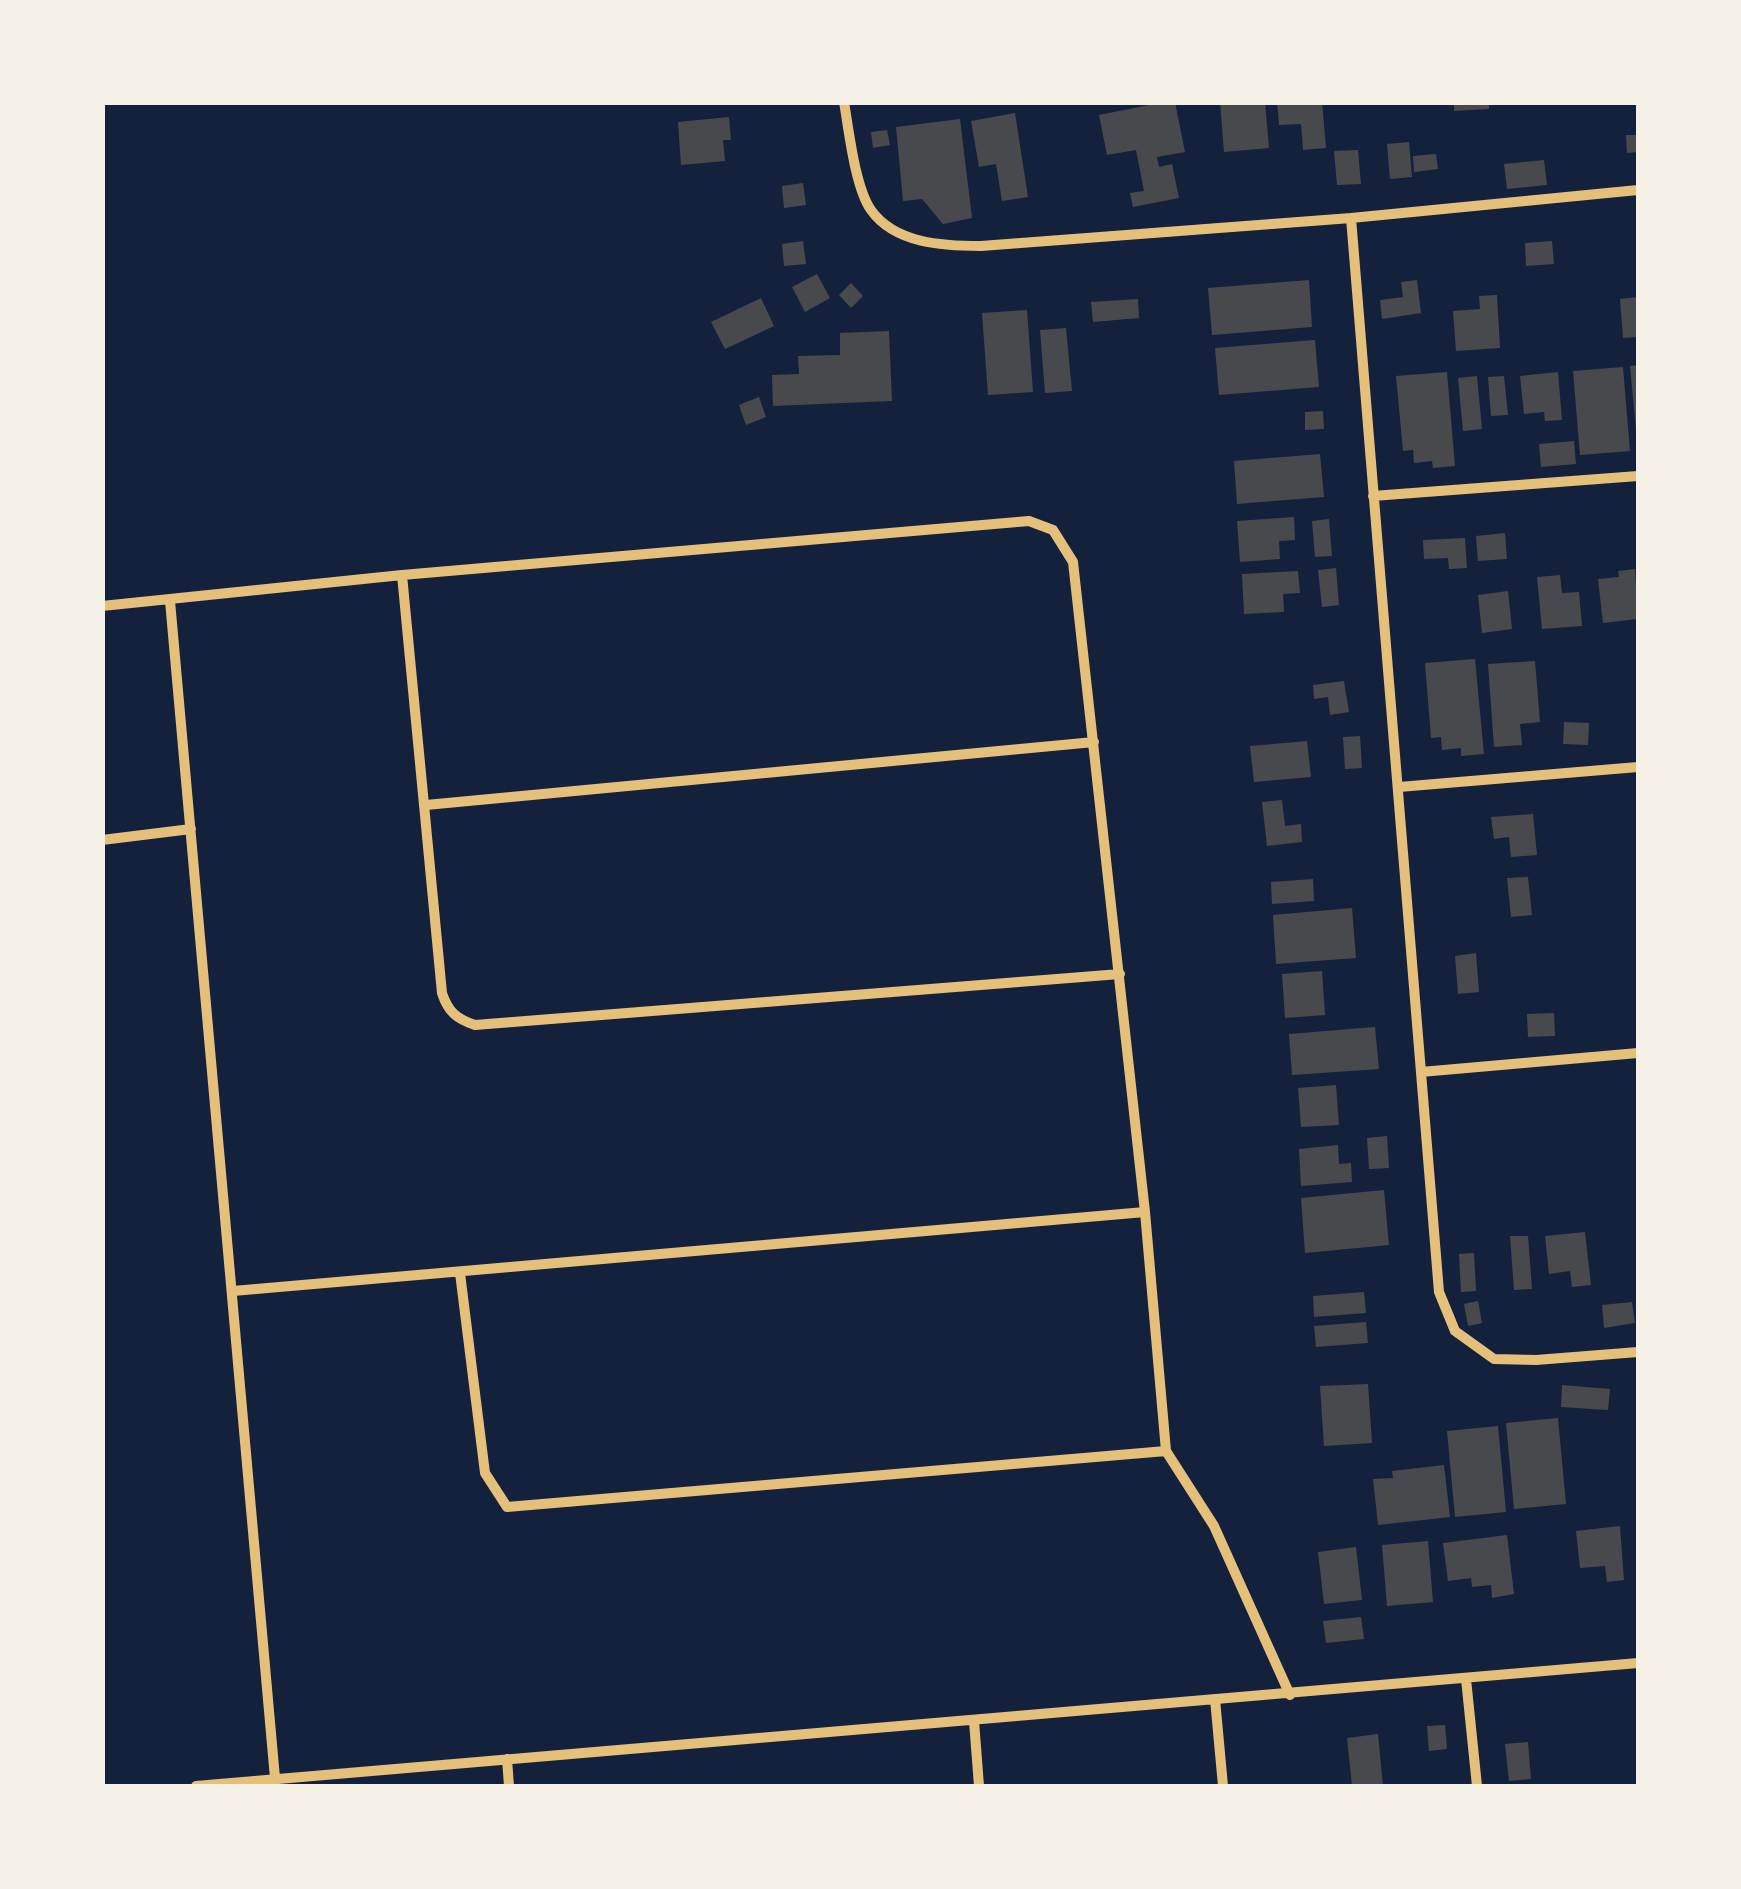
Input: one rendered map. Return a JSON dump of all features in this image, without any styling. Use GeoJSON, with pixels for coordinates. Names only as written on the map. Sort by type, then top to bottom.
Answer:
{"type":"FeatureCollection","features":[{"type":"Feature","properties":{"kind":"street"},"geometry":{"type":"LineString","coordinates":[[844,102],[854,162],[871,210],[900,234],[942,246],[1351,218],[1638,190]]}},
{"type":"Feature","properties":{"kind":"street"},"geometry":{"type":"LineString","coordinates":[[1351,218],[1439,1292],[1455,1331],[1494,1358],[1536,1360],[1638,1352]]}},
{"type":"Feature","properties":{"kind":"street"},"geometry":{"type":"LineString","coordinates":[[1373,496],[1638,476]]}},
{"type":"Feature","properties":{"kind":"street"},"geometry":{"type":"LineString","coordinates":[[102,606],[402,575],[1029,521],[1053,530],[1073,562],[1145,1212],[1166,1451],[1214,1526],[1290,1695]]}},
{"type":"Feature","properties":{"kind":"street"},"geometry":{"type":"LineString","coordinates":[[402,575],[442,993],[446,1006],[458,1019],[475,1025],[1120,974]]}},
{"type":"Feature","properties":{"kind":"street"},"geometry":{"type":"LineString","coordinates":[[170,600],[274,1778]]}},
{"type":"Feature","properties":{"kind":"street"},"geometry":{"type":"LineString","coordinates":[[426,805],[1094,742]]}},
{"type":"Feature","properties":{"kind":"street"},"geometry":{"type":"LineString","coordinates":[[1399,786],[1638,767]]}},
{"type":"Feature","properties":{"kind":"street"},"geometry":{"type":"LineString","coordinates":[[102,840],[191,828]]}},
{"type":"Feature","properties":{"kind":"street"},"geometry":{"type":"LineString","coordinates":[[1421,1072],[1638,1053]]}},
{"type":"Feature","properties":{"kind":"street"},"geometry":{"type":"LineString","coordinates":[[233,1291],[1145,1212]]}},
{"type":"Feature","properties":{"kind":"street"},"geometry":{"type":"LineString","coordinates":[[460,1273],[484,1473],[507,1507],[1166,1451]]}},
{"type":"Feature","properties":{"kind":"street"},"geometry":{"type":"LineString","coordinates":[[196,1786],[1638,1663]]}},
{"type":"Feature","properties":{"kind":"street"},"geometry":{"type":"LineString","coordinates":[[1466,1679],[1477,1786]]}},
{"type":"Feature","properties":{"kind":"street"},"geometry":{"type":"LineString","coordinates":[[1216,1700],[1223,1786]]}},
{"type":"Feature","properties":{"kind":"street"},"geometry":{"type":"LineString","coordinates":[[974,1720],[979,1786]]}},
{"type":"Feature","properties":{"kind":"street"},"geometry":{"type":"LineString","coordinates":[[507,1759],[509,1786]]}},
{"type":"Feature","properties":{"kind":"building"},"geometry":{"type":"Polygon","coordinates":[[[1175,102],[1185,152],[1157,157],[1159,167],[1172,164],[1179,198],[1133,207],[1130,193],[1144,191],[1136,150],[1107,155],[1099,115],[1175,102]]]}},
{"type":"Feature","properties":{"kind":"building"},"geometry":{"type":"Polygon","coordinates":[[[1220,102],[1265,102],[1269,148],[1224,152],[1220,102]]]}},
{"type":"Feature","properties":{"kind":"building"},"geometry":{"type":"Polygon","coordinates":[[[1277,102],[1322,102],[1326,148],[1303,150],[1301,124],[1279,125],[1277,102]]]}},
{"type":"Feature","properties":{"kind":"building"},"geometry":{"type":"Polygon","coordinates":[[[1454,102],[1489,102],[1489,109],[1454,111],[1454,102]]]}},
{"type":"Feature","properties":{"kind":"building"},"geometry":{"type":"Polygon","coordinates":[[[1015,113],[1028,197],[1002,201],[996,164],[979,167],[971,121],[1015,113]]]}},
{"type":"Feature","properties":{"kind":"building"},"geometry":{"type":"Polygon","coordinates":[[[729,117],[731,140],[723,140],[725,161],[681,165],[678,122],[729,117]]]}},
{"type":"Feature","properties":{"kind":"building"},"geometry":{"type":"Polygon","coordinates":[[[960,119],[972,218],[943,224],[922,199],[903,201],[896,127],[960,119]]]}},
{"type":"Feature","properties":{"kind":"building"},"geometry":{"type":"Polygon","coordinates":[[[887,130],[890,145],[873,148],[871,132],[887,130]]]}},
{"type":"Feature","properties":{"kind":"building"},"geometry":{"type":"Polygon","coordinates":[[[1626,135],[1638,135],[1638,152],[1627,153],[1626,135]]]}},
{"type":"Feature","properties":{"kind":"building"},"geometry":{"type":"Polygon","coordinates":[[[1409,142],[1412,177],[1390,179],[1387,144],[1409,142]]]}},
{"type":"Feature","properties":{"kind":"building"},"geometry":{"type":"Polygon","coordinates":[[[1358,150],[1361,184],[1337,185],[1334,151],[1358,150]]]}},
{"type":"Feature","properties":{"kind":"building"},"geometry":{"type":"Polygon","coordinates":[[[1436,154],[1438,169],[1414,172],[1413,156],[1436,154]]]}},
{"type":"Feature","properties":{"kind":"building"},"geometry":{"type":"Polygon","coordinates":[[[1544,160],[1547,185],[1507,189],[1504,164],[1544,160]]]}},
{"type":"Feature","properties":{"kind":"building"},"geometry":{"type":"Polygon","coordinates":[[[803,183],[806,205],[784,208],[782,186],[803,183]]]}},
{"type":"Feature","properties":{"kind":"building"},"geometry":{"type":"Polygon","coordinates":[[[803,241],[806,264],[784,266],[782,244],[803,241]]]}},
{"type":"Feature","properties":{"kind":"building"},"geometry":{"type":"Polygon","coordinates":[[[1552,241],[1554,264],[1526,266],[1525,243],[1552,241]]]}},
{"type":"Feature","properties":{"kind":"building"},"geometry":{"type":"Polygon","coordinates":[[[817,274],[830,298],[805,312],[792,287],[817,274]]]}},
{"type":"Feature","properties":{"kind":"building"},"geometry":{"type":"Polygon","coordinates":[[[1309,280],[1312,327],[1212,335],[1208,288],[1309,280]]]}},
{"type":"Feature","properties":{"kind":"building"},"geometry":{"type":"Polygon","coordinates":[[[1417,280],[1421,313],[1382,319],[1380,300],[1403,297],[1401,282],[1417,280]]]}},
{"type":"Feature","properties":{"kind":"building"},"geometry":{"type":"Polygon","coordinates":[[[851,283],[863,296],[851,308],[839,295],[851,283]]]}},
{"type":"Feature","properties":{"kind":"building"},"geometry":{"type":"Polygon","coordinates":[[[1497,295],[1500,348],[1456,351],[1453,311],[1480,309],[1479,296],[1497,295]]]}},
{"type":"Feature","properties":{"kind":"building"},"geometry":{"type":"Polygon","coordinates":[[[1638,297],[1638,337],[1623,338],[1620,299],[1638,297]]]}},
{"type":"Feature","properties":{"kind":"building"},"geometry":{"type":"Polygon","coordinates":[[[761,298],[774,326],[725,349],[711,322],[761,298]]]}},
{"type":"Feature","properties":{"kind":"building"},"geometry":{"type":"Polygon","coordinates":[[[1138,299],[1139,318],[1093,322],[1091,302],[1138,299]]]}},
{"type":"Feature","properties":{"kind":"building"},"geometry":{"type":"Polygon","coordinates":[[[1027,310],[1033,392],[988,395],[982,313],[1027,310]]]}},
{"type":"Feature","properties":{"kind":"building"},"geometry":{"type":"Polygon","coordinates":[[[1066,328],[1072,391],[1045,393],[1040,330],[1066,328]]]}},
{"type":"Feature","properties":{"kind":"building"},"geometry":{"type":"Polygon","coordinates":[[[889,331],[892,401],[773,406],[772,375],[799,374],[798,356],[840,355],[840,333],[889,331]]]}},
{"type":"Feature","properties":{"kind":"building"},"geometry":{"type":"Polygon","coordinates":[[[1315,340],[1319,387],[1219,395],[1215,348],[1315,340]]]}},
{"type":"Feature","properties":{"kind":"building"},"geometry":{"type":"Polygon","coordinates":[[[1638,365],[1638,430],[1636,430],[1630,366],[1638,365]]]}},
{"type":"Feature","properties":{"kind":"building"},"geometry":{"type":"Polygon","coordinates":[[[1623,367],[1630,451],[1580,455],[1573,371],[1623,367]]]}},
{"type":"Feature","properties":{"kind":"building"},"geometry":{"type":"Polygon","coordinates":[[[1447,372],[1455,466],[1433,468],[1432,461],[1414,463],[1413,450],[1403,451],[1396,376],[1447,372]]]}},
{"type":"Feature","properties":{"kind":"building"},"geometry":{"type":"Polygon","coordinates":[[[1558,372],[1562,420],[1545,421],[1544,412],[1524,414],[1520,376],[1558,372]]]}},
{"type":"Feature","properties":{"kind":"building"},"geometry":{"type":"Polygon","coordinates":[[[1477,376],[1482,429],[1463,431],[1458,378],[1477,376]]]}},
{"type":"Feature","properties":{"kind":"building"},"geometry":{"type":"Polygon","coordinates":[[[1504,376],[1508,415],[1491,416],[1488,377],[1504,376]]]}},
{"type":"Feature","properties":{"kind":"building"},"geometry":{"type":"Polygon","coordinates":[[[759,397],[766,417],[746,425],[739,405],[759,397]]]}},
{"type":"Feature","properties":{"kind":"building"},"geometry":{"type":"Polygon","coordinates":[[[1323,411],[1324,429],[1305,430],[1305,412],[1323,411]]]}},
{"type":"Feature","properties":{"kind":"building"},"geometry":{"type":"Polygon","coordinates":[[[1574,441],[1576,464],[1541,467],[1539,444],[1574,441]]]}},
{"type":"Feature","properties":{"kind":"building"},"geometry":{"type":"Polygon","coordinates":[[[1320,454],[1324,497],[1237,504],[1234,461],[1320,454]]]}},
{"type":"Feature","properties":{"kind":"building"},"geometry":{"type":"Polygon","coordinates":[[[1294,517],[1295,540],[1279,541],[1280,559],[1240,562],[1237,521],[1294,517]]]}},
{"type":"Feature","properties":{"kind":"building"},"geometry":{"type":"Polygon","coordinates":[[[1329,519],[1332,556],[1315,557],[1312,521],[1329,519]]]}},
{"type":"Feature","properties":{"kind":"building"},"geometry":{"type":"Polygon","coordinates":[[[1505,533],[1507,559],[1478,561],[1476,536],[1505,533]]]}},
{"type":"Feature","properties":{"kind":"building"},"geometry":{"type":"Polygon","coordinates":[[[1465,538],[1467,568],[1449,569],[1448,558],[1424,559],[1423,540],[1465,538]]]}},
{"type":"Feature","properties":{"kind":"building"},"geometry":{"type":"Polygon","coordinates":[[[1336,568],[1339,605],[1322,607],[1318,570],[1336,568]]]}},
{"type":"Feature","properties":{"kind":"building"},"geometry":{"type":"Polygon","coordinates":[[[1635,569],[1638,619],[1603,623],[1598,579],[1619,577],[1618,571],[1635,569]]]}},
{"type":"Feature","properties":{"kind":"building"},"geometry":{"type":"Polygon","coordinates":[[[1298,571],[1300,593],[1283,594],[1284,612],[1244,614],[1242,574],[1298,571]]]}},
{"type":"Feature","properties":{"kind":"building"},"geometry":{"type":"Polygon","coordinates":[[[1560,575],[1562,593],[1579,592],[1582,626],[1542,629],[1537,577],[1560,575]]]}},
{"type":"Feature","properties":{"kind":"building"},"geometry":{"type":"Polygon","coordinates":[[[1508,591],[1512,629],[1482,633],[1478,595],[1508,591]]]}},
{"type":"Feature","properties":{"kind":"building"},"geometry":{"type":"Polygon","coordinates":[[[1475,659],[1484,754],[1461,756],[1461,748],[1442,750],[1441,737],[1431,738],[1425,663],[1475,659]]]}},
{"type":"Feature","properties":{"kind":"building"},"geometry":{"type":"Polygon","coordinates":[[[1535,661],[1540,722],[1520,724],[1522,745],[1494,747],[1488,664],[1535,661]]]}},
{"type":"Feature","properties":{"kind":"building"},"geometry":{"type":"Polygon","coordinates":[[[1344,681],[1349,712],[1330,715],[1328,697],[1314,699],[1313,685],[1344,681]]]}},
{"type":"Feature","properties":{"kind":"building"},"geometry":{"type":"Polygon","coordinates":[[[1564,722],[1589,723],[1588,745],[1563,744],[1564,722]]]}},
{"type":"Feature","properties":{"kind":"building"},"geometry":{"type":"Polygon","coordinates":[[[1360,736],[1362,768],[1345,769],[1343,737],[1360,736]]]}},
{"type":"Feature","properties":{"kind":"building"},"geometry":{"type":"Polygon","coordinates":[[[1307,741],[1311,777],[1254,782],[1250,746],[1307,741]]]}},
{"type":"Feature","properties":{"kind":"building"},"geometry":{"type":"Polygon","coordinates":[[[1282,800],[1285,826],[1301,824],[1302,842],[1267,846],[1262,802],[1282,800]]]}},
{"type":"Feature","properties":{"kind":"building"},"geometry":{"type":"Polygon","coordinates":[[[1533,814],[1537,855],[1511,857],[1509,837],[1494,839],[1491,817],[1533,814]]]}},
{"type":"Feature","properties":{"kind":"building"},"geometry":{"type":"Polygon","coordinates":[[[1528,877],[1532,915],[1511,917],[1507,878],[1528,877]]]}},
{"type":"Feature","properties":{"kind":"building"},"geometry":{"type":"Polygon","coordinates":[[[1313,879],[1314,901],[1272,904],[1271,882],[1313,879]]]}},
{"type":"Feature","properties":{"kind":"building"},"geometry":{"type":"Polygon","coordinates":[[[1352,908],[1356,958],[1276,964],[1273,915],[1352,908]]]}},
{"type":"Feature","properties":{"kind":"building"},"geometry":{"type":"Polygon","coordinates":[[[1476,953],[1479,992],[1458,994],[1455,956],[1476,953]]]}},
{"type":"Feature","properties":{"kind":"building"},"geometry":{"type":"Polygon","coordinates":[[[1322,971],[1325,1015],[1285,1018],[1282,974],[1322,971]]]}},
{"type":"Feature","properties":{"kind":"building"},"geometry":{"type":"Polygon","coordinates":[[[1554,1013],[1555,1036],[1528,1037],[1527,1014],[1554,1013]]]}},
{"type":"Feature","properties":{"kind":"building"},"geometry":{"type":"Polygon","coordinates":[[[1375,1027],[1379,1069],[1292,1075],[1289,1034],[1375,1027]]]}},
{"type":"Feature","properties":{"kind":"building"},"geometry":{"type":"Polygon","coordinates":[[[1336,1085],[1339,1125],[1301,1127],[1298,1088],[1336,1085]]]}},
{"type":"Feature","properties":{"kind":"building"},"geometry":{"type":"Polygon","coordinates":[[[1387,1136],[1389,1168],[1369,1169],[1367,1138],[1387,1136]]]}},
{"type":"Feature","properties":{"kind":"building"},"geometry":{"type":"Polygon","coordinates":[[[1338,1145],[1339,1164],[1351,1163],[1352,1182],[1301,1186],[1299,1149],[1338,1145]]]}},
{"type":"Feature","properties":{"kind":"building"},"geometry":{"type":"Polygon","coordinates":[[[1384,1190],[1389,1245],[1305,1253],[1301,1198],[1384,1190]]]}},
{"type":"Feature","properties":{"kind":"building"},"geometry":{"type":"Polygon","coordinates":[[[1585,1232],[1591,1285],[1572,1287],[1570,1271],[1549,1274],[1545,1236],[1585,1232]]]}},
{"type":"Feature","properties":{"kind":"building"},"geometry":{"type":"Polygon","coordinates":[[[1510,1236],[1528,1236],[1532,1289],[1514,1290],[1510,1236]]]}},
{"type":"Feature","properties":{"kind":"building"},"geometry":{"type":"Polygon","coordinates":[[[1474,1253],[1476,1291],[1461,1292],[1459,1254],[1474,1253]]]}},
{"type":"Feature","properties":{"kind":"building"},"geometry":{"type":"Polygon","coordinates":[[[1364,1292],[1366,1313],[1314,1317],[1313,1296],[1364,1292]]]}},
{"type":"Feature","properties":{"kind":"building"},"geometry":{"type":"Polygon","coordinates":[[[1478,1301],[1482,1323],[1468,1326],[1464,1304],[1478,1301]]]}},
{"type":"Feature","properties":{"kind":"building"},"geometry":{"type":"Polygon","coordinates":[[[1632,1302],[1635,1323],[1604,1328],[1602,1305],[1632,1302]]]}},
{"type":"Feature","properties":{"kind":"building"},"geometry":{"type":"Polygon","coordinates":[[[1366,1322],[1368,1343],[1316,1347],[1314,1326],[1366,1322]]]}},
{"type":"Feature","properties":{"kind":"building"},"geometry":{"type":"Polygon","coordinates":[[[1368,1384],[1372,1443],[1324,1446],[1320,1386],[1368,1384]]]}},
{"type":"Feature","properties":{"kind":"building"},"geometry":{"type":"Polygon","coordinates":[[[1562,1385],[1610,1389],[1608,1410],[1561,1407],[1562,1385]]]}},
{"type":"Feature","properties":{"kind":"building"},"geometry":{"type":"Polygon","coordinates":[[[1558,1418],[1566,1504],[1514,1509],[1506,1423],[1558,1418]]]}},
{"type":"Feature","properties":{"kind":"building"},"geometry":{"type":"Polygon","coordinates":[[[1498,1426],[1506,1512],[1455,1517],[1447,1431],[1498,1426]]]}},
{"type":"Feature","properties":{"kind":"building"},"geometry":{"type":"Polygon","coordinates":[[[1444,1465],[1450,1517],[1378,1525],[1373,1479],[1393,1478],[1392,1471],[1444,1465]]]}},
{"type":"Feature","properties":{"kind":"building"},"geometry":{"type":"Polygon","coordinates":[[[1620,1526],[1624,1580],[1607,1582],[1605,1566],[1580,1568],[1576,1531],[1620,1526]]]}},
{"type":"Feature","properties":{"kind":"building"},"geometry":{"type":"Polygon","coordinates":[[[1507,1535],[1514,1594],[1492,1598],[1491,1585],[1472,1587],[1471,1578],[1448,1581],[1443,1543],[1507,1535]]]}},
{"type":"Feature","properties":{"kind":"building"},"geometry":{"type":"Polygon","coordinates":[[[1428,1541],[1433,1602],[1387,1606],[1382,1545],[1428,1541]]]}},
{"type":"Feature","properties":{"kind":"building"},"geometry":{"type":"Polygon","coordinates":[[[1356,1547],[1362,1600],[1324,1604],[1318,1552],[1356,1547]]]}},
{"type":"Feature","properties":{"kind":"building"},"geometry":{"type":"Polygon","coordinates":[[[1361,1617],[1364,1639],[1326,1643],[1323,1621],[1361,1617]]]}},
{"type":"Feature","properties":{"kind":"building"},"geometry":{"type":"Polygon","coordinates":[[[1445,1725],[1447,1749],[1429,1751],[1427,1726],[1445,1725]]]}},
{"type":"Feature","properties":{"kind":"building"},"geometry":{"type":"Polygon","coordinates":[[[1378,1734],[1383,1786],[1352,1786],[1347,1738],[1378,1734]]]}},
{"type":"Feature","properties":{"kind":"building"},"geometry":{"type":"Polygon","coordinates":[[[1528,1742],[1531,1779],[1509,1781],[1505,1744],[1528,1742]]]}}]}
